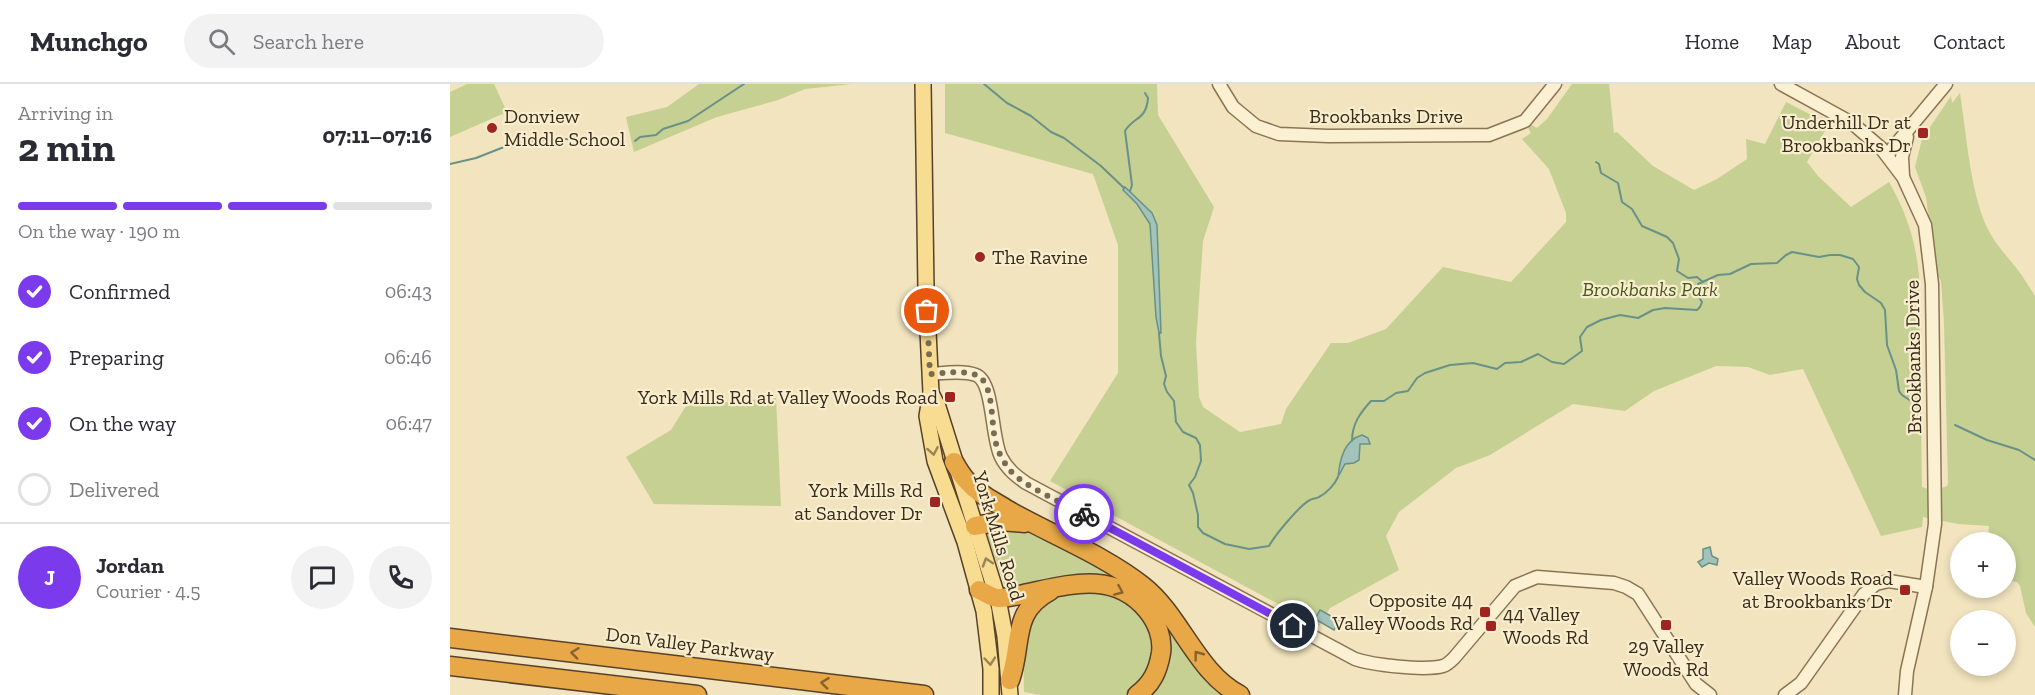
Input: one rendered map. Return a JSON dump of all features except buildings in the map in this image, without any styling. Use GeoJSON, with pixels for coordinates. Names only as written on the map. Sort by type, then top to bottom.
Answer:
{"type":"FeatureCollection","features":[{"type":"Feature","properties":{"kind":"highway"},"geometry":{"type":"LineString","coordinates":[[954,462],[966,481],[979,493],[1036,526],[1118,568],[1145,588],[1160,603],[1210,670],[1240,695]]}},
{"type":"Feature","properties":{"kind":"highway"},"geometry":{"type":"LineString","coordinates":[[969,531],[1000,520],[1017,521],[1036,526]]}},
{"type":"Feature","properties":{"kind":"highway"},"geometry":{"type":"LineString","coordinates":[[979,590],[998,599],[1063,585],[1094,582],[1120,589],[1142,603],[1152,616],[1162,641],[1159,668],[1148,687],[1137,695]]}},
{"type":"Feature","properties":{"kind":"highway"},"geometry":{"type":"LineString","coordinates":[[1010,687],[1016,664],[1017,639],[1025,613],[1033,602],[1063,585]]}},
{"type":"Feature","properties":{"kind":"highway","name":"Don Valley Parkway"},"geometry":{"type":"LineString","coordinates":[[453,638],[924,695]]}},
{"type":"Feature","properties":{"kind":"highway"},"geometry":{"type":"LineString","coordinates":[[454,666],[697,695]]}},
{"type":"Feature","properties":{"kind":"main road","name":"York Mills Road"},"geometry":{"type":"LineString","coordinates":[[923,84],[926,290],[931,393],[927,416],[935,460],[998,599],[1010,687]]}},
{"type":"Feature","properties":{"kind":"main road","name":"York Mills Road"},"geometry":{"type":"LineString","coordinates":[[931,393],[938,407],[954,462],[969,531],[987,626],[991,695]]}},
{"type":"Feature","properties":{"kind":"street","name":"Brookbanks Drive"},"geometry":{"type":"LineString","coordinates":[[1219,84],[1233,107],[1256,126],[1279,134],[1318,136],[1490,135],[1525,121],[1555,84]]}},
{"type":"Feature","properties":{"kind":"street","name":"Brookbanks Drive"},"geometry":{"type":"LineString","coordinates":[[1781,84],[1852,123],[1887,155],[1903,177],[1924,225],[1932,284],[1935,524],[1926,587],[1907,671],[1905,695]]}},
{"type":"Feature","properties":{"kind":"street"},"geometry":{"type":"LineString","coordinates":[[1887,155],[1946,84]]}},
{"type":"Feature","properties":{"kind":"street"},"geometry":{"type":"LineString","coordinates":[[1903,177],[1904,148],[1910,130]]}},
{"type":"Feature","properties":{"kind":"street"},"geometry":{"type":"LineString","coordinates":[[930,374],[968,373],[978,375],[983,379],[988,390],[994,439],[1001,457],[1010,471],[1026,483],[1355,659],[1400,666],[1433,668],[1445,666],[1515,586],[1537,577],[1614,583],[1638,594],[1696,684],[1710,695]]}},
{"type":"Feature","properties":{"kind":"street"},"geometry":{"type":"LineString","coordinates":[[1785,695],[1801,683],[1864,594],[1876,584],[1889,581],[1926,587]]}},
{"type":"Feature","properties":{"kind":"green space"},"geometry":{"type":"Polygon","coordinates":[[[467,84],[494,84],[507,112],[450,137],[450,92],[467,84]]]}},
{"type":"Feature","properties":{"kind":"green space"},"geometry":{"type":"Polygon","coordinates":[[[699,84],[852,84],[805,89],[778,100],[717,117],[634,152],[626,117],[667,107],[699,84]]]}},
{"type":"Feature","properties":{"kind":"green space","name":"Brookbanks Park"},"geometry":{"type":"Polygon","coordinates":[[[945,84],[1157,84],[1158,115],[1214,207],[1203,241],[1196,343],[1199,397],[1203,407],[1240,432],[1281,424],[1286,409],[1331,343],[1348,343],[1386,329],[1443,267],[1511,282],[1566,222],[1566,213],[1549,169],[1522,139],[1531,133],[1524,121],[1537,128],[1547,119],[1572,84],[1609,84],[1614,133],[1617,132],[1653,166],[1694,190],[1717,179],[1747,159],[1746,139],[1765,144],[1786,102],[1829,124],[1807,162],[1818,176],[1851,207],[1889,182],[1905,216],[1913,239],[1919,276],[1922,487],[1934,491],[1947,486],[1948,483],[1944,323],[1941,281],[1933,268],[1933,249],[1926,197],[1915,167],[1922,139],[1951,96],[1952,103],[1960,93],[1978,203],[1990,233],[2035,296],[2035,627],[2026,613],[2020,586],[2016,582],[2016,532],[1989,532],[1989,526],[1958,524],[1923,517],[1922,527],[1881,536],[1803,369],[1770,375],[1748,367],[1716,366],[1654,391],[1625,411],[1573,404],[1490,455],[1456,468],[1399,512],[1386,536],[1399,570],[1330,608],[1319,626],[1050,481],[1118,373],[1118,245],[1093,174],[945,133],[945,84]]]}},
{"type":"Feature","properties":{"kind":"green space"},"geometry":{"type":"Polygon","coordinates":[[[776,398],[781,506],[654,504],[626,457],[671,430],[689,401],[711,403],[776,398]]]}},
{"type":"Feature","properties":{"kind":"green space"},"geometry":{"type":"Polygon","coordinates":[[[985,529],[1031,529],[1111,571],[1131,590],[1007,592],[985,529]]]}},
{"type":"Feature","properties":{"kind":"green space"},"geometry":{"type":"Polygon","coordinates":[[[1097,590],[1115,595],[1137,609],[1145,619],[1151,630],[1153,655],[1149,670],[1129,695],[1040,695],[1024,692],[1023,639],[1030,619],[1048,597],[1069,591],[1097,590]]]}},
{"type":"Feature","properties":{"kind":"green space"},"geometry":{"type":"Polygon","coordinates":[[[1157,612],[1229,695],[1148,695],[1157,612]]]}},
{"type":"Feature","properties":{"kind":"water"},"geometry":{"type":"Polygon","coordinates":[[[1125,187],[1152,213],[1157,225],[1161,333],[1159,333],[1156,317],[1150,224],[1137,204],[1123,190],[1125,187]]]}},
{"type":"Feature","properties":{"kind":"water"},"geometry":{"type":"Polygon","coordinates":[[[1362,435],[1368,438],[1370,444],[1360,444],[1359,460],[1345,464],[1338,477],[1344,451],[1351,441],[1362,435]]]}},
{"type":"Feature","properties":{"kind":"water"},"geometry":{"type":"Polygon","coordinates":[[[1710,547],[1712,556],[1718,559],[1717,565],[1709,563],[1702,567],[1698,562],[1703,559],[1703,549],[1710,547]]]}},
{"type":"Feature","properties":{"kind":"water"},"geometry":{"type":"Polygon","coordinates":[[[1320,610],[1340,621],[1334,630],[1315,619],[1320,610]]]}},
{"type":"Feature","properties":{"kind":"waterway"},"geometry":{"type":"LineString","coordinates":[[635,141],[640,137],[656,135],[663,129],[688,121],[744,84]]}},
{"type":"Feature","properties":{"kind":"waterway"},"geometry":{"type":"LineString","coordinates":[[984,84],[1007,103],[1064,138],[1101,166],[1124,188]]}},
{"type":"Feature","properties":{"kind":"waterway"},"geometry":{"type":"LineString","coordinates":[[1130,191],[1132,185],[1125,131],[1145,111],[1148,98],[1145,93]]}},
{"type":"Feature","properties":{"kind":"waterway"},"geometry":{"type":"LineString","coordinates":[[450,164],[476,158],[504,147],[517,146],[526,141],[590,138]]}},
{"type":"Feature","properties":{"kind":"waterway"},"geometry":{"type":"LineString","coordinates":[[1596,162],[1599,164],[1601,173],[1618,183],[1622,202],[1632,209],[1642,226],[1667,237],[1673,243],[1679,259],[1677,271],[1688,278],[1697,277],[1703,282]]}},
{"type":"Feature","properties":{"kind":"waterway"},"geometry":{"type":"LineString","coordinates":[[1352,441],[1357,419],[1371,401],[1384,401],[1396,393],[1408,391],[1417,378],[1425,373],[1450,365],[1473,363],[1497,369],[1505,363],[1521,362],[1538,354],[1552,362],[1564,364],[1582,351],[1580,337],[1587,327],[1601,320],[1620,315],[1638,318],[1653,310],[1665,308],[1697,310],[1702,302],[1697,294],[1698,284],[1718,275],[1730,274],[1751,264],[1777,263],[1792,252],[1819,257],[1840,255],[1853,259],[1859,267],[1857,279],[1859,285],[1881,303],[1885,310],[1887,345],[1896,370],[1899,391],[1914,403]]}},
{"type":"Feature","properties":{"kind":"waterway"},"geometry":{"type":"LineString","coordinates":[[1159,333],[1166,376],[1164,384],[1174,401],[1176,422],[1183,432],[1196,438],[1200,445],[1201,461],[1189,485],[1198,515],[1198,527],[1203,533],[1225,544],[1249,549],[1269,546],[1300,508],[1325,493],[1338,477]]}},
{"type":"Feature","properties":{"kind":"waterway"},"geometry":{"type":"LineString","coordinates":[[1955,425],[1987,440],[2019,450],[2035,460]]}},
{"type":"Feature","properties":{"kind":"way so far"},"geometry":{"type":"LineString","coordinates":[[927,311],[930,374],[968,373],[978,375],[983,379],[988,390],[994,439],[1010,471],[1026,483],[1084,514]]}},
{"type":"Feature","properties":{"kind":"place","name":"Donview Middle School"},"geometry":{"type":"Point","coordinates":[492,128]}},
{"type":"Feature","properties":{"kind":"place","name":"Underhill Dr at Brookbanks Dr"},"geometry":{"type":"Point","coordinates":[1923,133]}},
{"type":"Feature","properties":{"kind":"place","name":"The Ravine"},"geometry":{"type":"Point","coordinates":[980,257]}},
{"type":"Feature","properties":{"kind":"place","name":"York Mills Rd at Valley Woods Road"},"geometry":{"type":"Point","coordinates":[950,397]}},
{"type":"Feature","properties":{"kind":"place","name":"York Mills Rd at Sandover Dr"},"geometry":{"type":"Point","coordinates":[935,502]}},
{"type":"Feature","properties":{"kind":"place","name":"Valley Woods Road at Brookbanks Dr"},"geometry":{"type":"Point","coordinates":[1905,590]}},
{"type":"Feature","properties":{"kind":"place","name":"Opposite 44 Valley Woods Rd"},"geometry":{"type":"Point","coordinates":[1485,612]}},
{"type":"Feature","properties":{"kind":"place","name":"29 Valley Woods Rd"},"geometry":{"type":"Point","coordinates":[1666,625]}},
{"type":"Feature","properties":{"kind":"place","name":"44 Valley Woods Rd"},"geometry":{"type":"Point","coordinates":[1491,626]}},
{"type":"Feature","properties":{"kind":"route"},"geometry":{"type":"LineString","coordinates":[[1084,514],[1293,626]]}}]}
